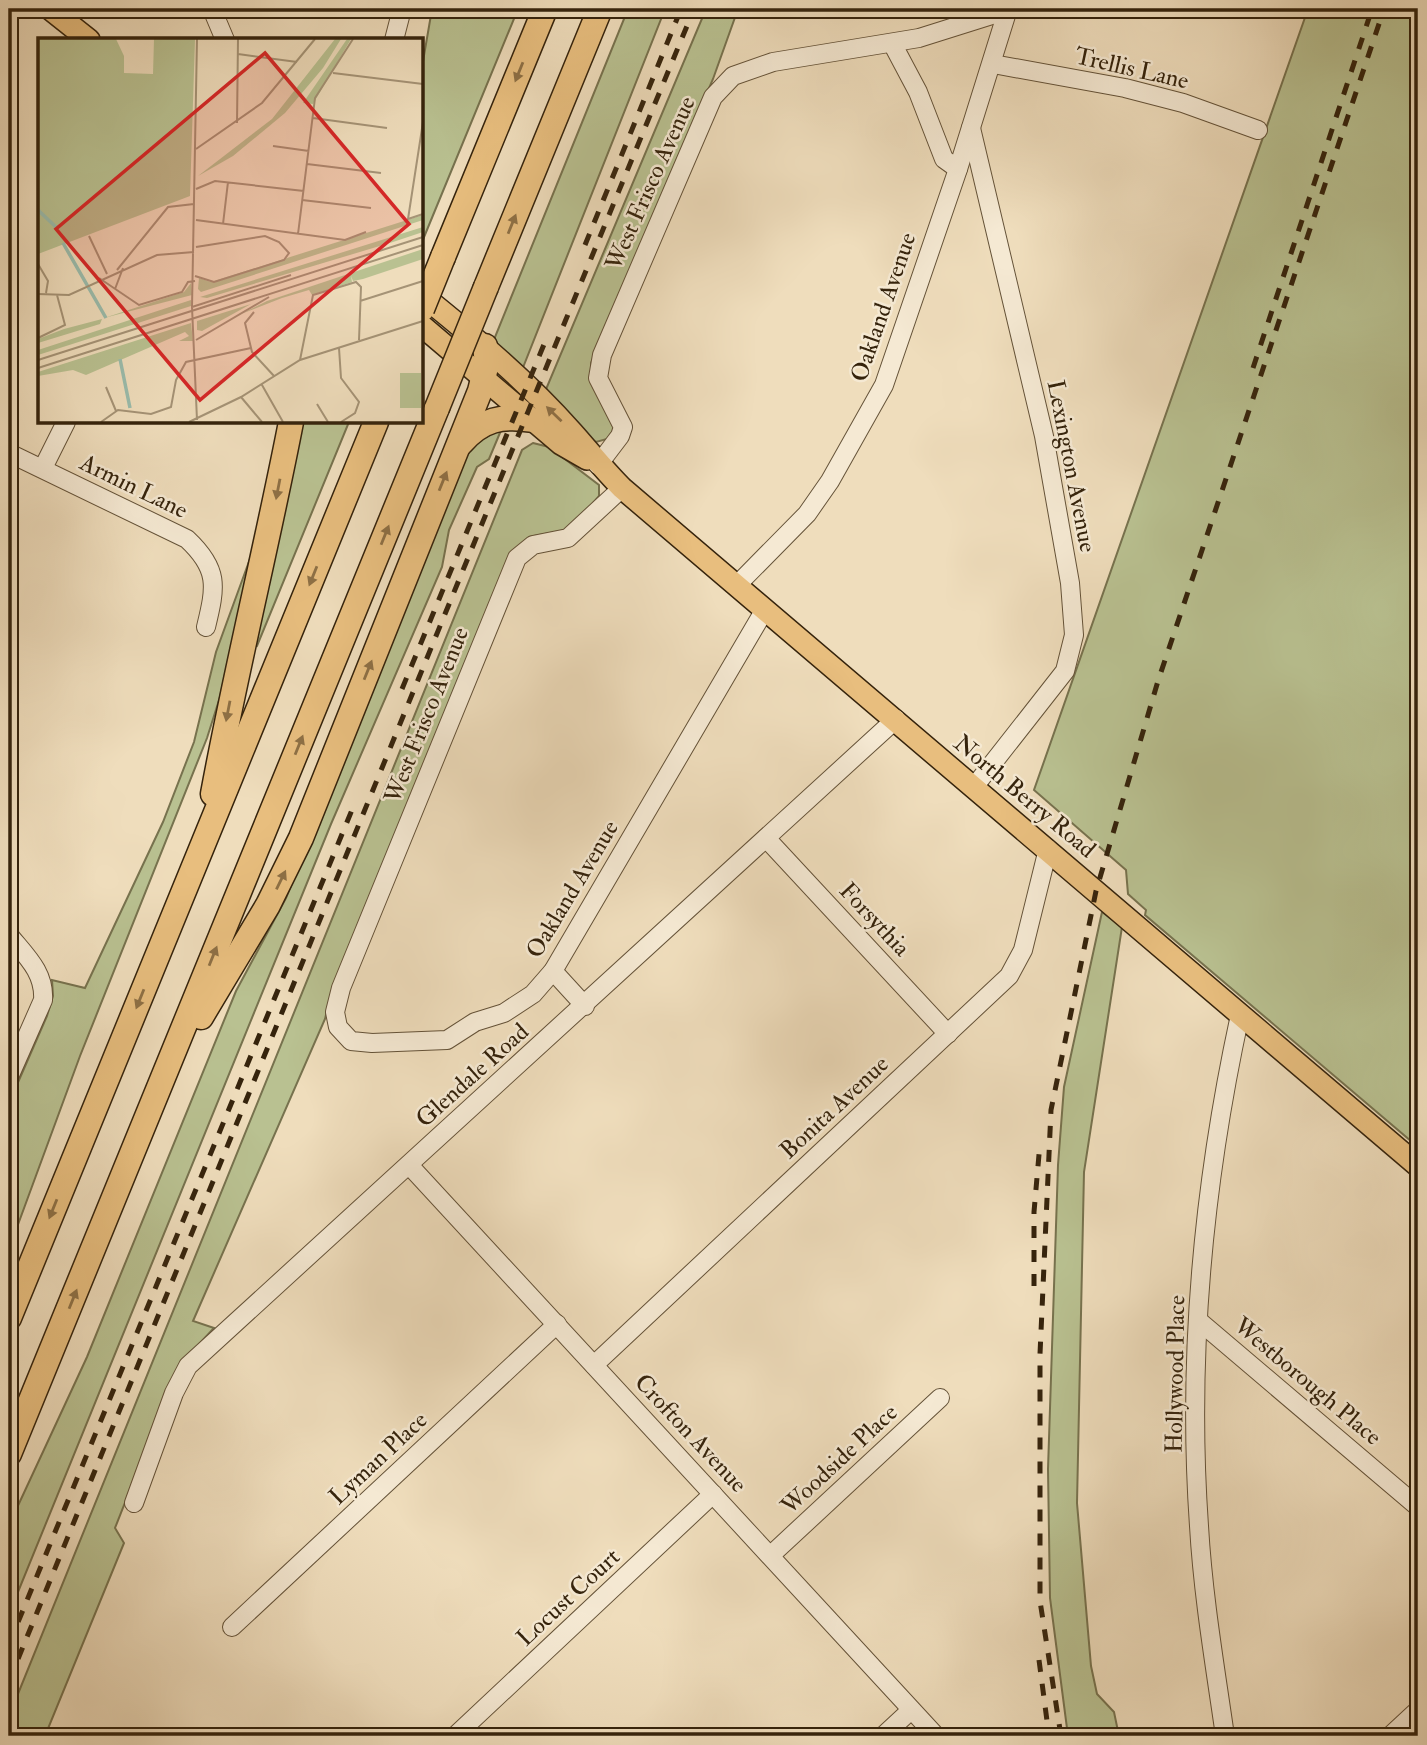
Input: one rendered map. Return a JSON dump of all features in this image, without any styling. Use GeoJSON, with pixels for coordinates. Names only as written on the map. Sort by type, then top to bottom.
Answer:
{"type":"FeatureCollection","features":[{"type":"Feature","properties":{"kind":"highway"},"geometry":{"type":"LineString","coordinates":[[424,305],[545,9]]}},
{"type":"Feature","properties":{"kind":"highway"},"geometry":{"type":"LineString","coordinates":[[9,1454],[600,9]]}},
{"type":"Feature","properties":{"kind":"highway"},"geometry":{"type":"LineString","coordinates":[[159,1087],[268,905],[301,838],[484,379],[485,346]]}},
{"type":"Feature","properties":{"kind":"highway"},"geometry":{"type":"LineString","coordinates":[[456,449],[471,432],[488,421],[504,416],[533,420]]}},
{"type":"Feature","properties":{"kind":"highway"},"geometry":{"type":"LineString","coordinates":[[203,845],[230,700],[247,636],[291,424]]}},
{"type":"Feature","properties":{"kind":"highway"},"geometry":{"type":"LineString","coordinates":[[9,1318],[375,424]]}},
{"type":"Feature","properties":{"kind":"main road"},"geometry":{"type":"LineString","coordinates":[[50,9],[86,38]]}},
{"type":"Feature","properties":{"kind":"main road","name":"North Berry Road"},"geometry":{"type":"LineString","coordinates":[[424,297],[485,346],[572,432],[598,465],[622,488],[1418,1166]]}},
{"type":"Feature","properties":{"kind":"main road","name":"North Berry Road"},"geometry":{"type":"LineString","coordinates":[[424,329],[561,444],[598,465]]}},
{"type":"Feature","properties":{"kind":"street"},"geometry":{"type":"LineString","coordinates":[[212,9],[224,38]]}},
{"type":"Feature","properties":{"kind":"street"},"geometry":{"type":"LineString","coordinates":[[395,38],[402,9]]}},
{"type":"Feature","properties":{"kind":"street"},"geometry":{"type":"LineString","coordinates":[[958,169],[944,159],[918,92],[892,43],[974,23],[1008,10]]}},
{"type":"Feature","properties":{"kind":"street","name":"Oakland Avenue"},"geometry":{"type":"LineString","coordinates":[[737,585],[807,514],[859,432],[884,385],[993,64],[1008,10]]}},
{"type":"Feature","properties":{"kind":"street","name":"West Frisco Avenue"},"geometry":{"type":"LineString","coordinates":[[598,465],[620,436],[623,427],[598,378],[602,355],[713,97],[733,76],[773,62],[892,43]]}},
{"type":"Feature","properties":{"kind":"street","name":"Trellis Lane"},"geometry":{"type":"LineString","coordinates":[[993,64],[1125,88],[1183,103],[1258,130]]}},
{"type":"Feature","properties":{"kind":"street","name":"Lexington Avenue"},"geometry":{"type":"LineString","coordinates":[[971,128],[1044,436],[1070,583],[1074,635],[1065,671],[974,788]]}},
{"type":"Feature","properties":{"kind":"street"},"geometry":{"type":"LineString","coordinates":[[43,468],[65,424]]}},
{"type":"Feature","properties":{"kind":"street","name":"Armin Lane"},"geometry":{"type":"LineString","coordinates":[[9,453],[170,528],[205,556],[212,570],[213,597],[206,626]]}},
{"type":"Feature","properties":{"kind":"street","name":"West Frisco Avenue"},"geometry":{"type":"LineString","coordinates":[[335,1012],[346,975],[517,558],[533,545],[568,538],[622,488]]}},
{"type":"Feature","properties":{"kind":"street","name":"Oakland Avenue"},"geometry":{"type":"LineString","coordinates":[[335,1012],[338,1027],[351,1041],[447,1041],[474,1023],[504,1013],[533,994],[553,971],[764,611]]}},
{"type":"Feature","properties":{"kind":"street","name":"Glendale Road"},"geometry":{"type":"LineString","coordinates":[[134,1503],[174,1393],[188,1366],[585,1006],[895,719]]}},
{"type":"Feature","properties":{"kind":"street","name":"Forsythia"},"geometry":{"type":"LineString","coordinates":[[766,838],[948,1034]]}},
{"type":"Feature","properties":{"kind":"street","name":"Bonita Avenue"},"geometry":{"type":"LineString","coordinates":[[594,1365],[997,989],[1018,962],[1048,849]]}},
{"type":"Feature","properties":{"kind":"street"},"geometry":{"type":"LineString","coordinates":[[9,934],[39,972],[44,986],[43,1000],[9,1077]]}},
{"type":"Feature","properties":{"kind":"street"},"geometry":{"type":"LineString","coordinates":[[553,971],[585,1006]]}},
{"type":"Feature","properties":{"kind":"street","name":"Hollywood Place"},"geometry":{"type":"LineString","coordinates":[[1225,1736],[1198,1525],[1199,1321],[1206,1218],[1220,1109],[1240,1015]]}},
{"type":"Feature","properties":{"kind":"street","name":"Crofton Avenue"},"geometry":{"type":"LineString","coordinates":[[408,1165],[936,1736]]}},
{"type":"Feature","properties":{"kind":"street","name":"Westborough Place"},"geometry":{"type":"LineString","coordinates":[[1199,1321],[1418,1507]]}},
{"type":"Feature","properties":{"kind":"street","name":"Lyman Place"},"geometry":{"type":"LineString","coordinates":[[232,1628],[556,1324]]}},
{"type":"Feature","properties":{"kind":"street","name":"Woodside Place"},"geometry":{"type":"LineString","coordinates":[[771,1555],[940,1398]]}},
{"type":"Feature","properties":{"kind":"street","name":"Locust Court"},"geometry":{"type":"LineString","coordinates":[[455,1736],[713,1494]]}},
{"type":"Feature","properties":{"kind":"street"},"geometry":{"type":"LineString","coordinates":[[883,1736],[911,1710]]}},
{"type":"Feature","properties":{"kind":"street"},"geometry":{"type":"LineString","coordinates":[[1390,1736],[1418,1710]]}},
{"type":"Feature","properties":{"kind":"green space"},"geometry":{"type":"Polygon","coordinates":[[[432,9],[518,9],[424,237],[424,55],[432,9]]]}},
{"type":"Feature","properties":{"kind":"green space"},"geometry":{"type":"Polygon","coordinates":[[[628,9],[665,9],[522,370],[493,342],[628,9]]]}},
{"type":"Feature","properties":{"kind":"green space"},"geometry":{"type":"Polygon","coordinates":[[[706,9],[738,9],[713,79],[591,363],[591,381],[615,428],[607,439],[596,442],[588,438],[544,394],[706,9]]]}},
{"type":"Feature","properties":{"kind":"green space"},"geometry":{"type":"Polygon","coordinates":[[[1308,9],[1418,9],[1418,1147],[1145,915],[1146,910],[1128,894],[1126,870],[1034,790],[1308,9]]]}},
{"type":"Feature","properties":{"kind":"green space"},"geometry":{"type":"Polygon","coordinates":[[[298,424],[348,424],[257,646],[252,644],[298,424]]]}},
{"type":"Feature","properties":{"kind":"green space"},"geometry":{"type":"Polygon","coordinates":[[[502,428],[489,459],[477,467],[449,530],[442,567],[331,824],[9,1614],[9,1525],[87,1357],[236,991],[286,898],[466,457],[474,444],[502,428]]]}},
{"type":"Feature","properties":{"kind":"green space"},"geometry":{"type":"Polygon","coordinates":[[[533,443],[549,447],[599,485],[599,496],[571,529],[529,537],[509,556],[332,990],[325,1019],[193,1321],[214,1328],[186,1358],[173,1381],[115,1528],[124,1543],[45,1736],[9,1736],[9,1716],[522,450],[533,443]]]}},
{"type":"Feature","properties":{"kind":"green space"},"geometry":{"type":"Polygon","coordinates":[[[251,556],[220,697],[207,738],[80,1056],[9,1249],[9,1103],[47,1016],[53,996],[52,980],[85,988],[163,822],[194,742],[216,652],[251,556]]]}},
{"type":"Feature","properties":{"kind":"green space"},"geometry":{"type":"Polygon","coordinates":[[[1102,912],[1122,927],[1084,1172],[1077,1503],[1091,1666],[1097,1694],[1114,1712],[1119,1736],[1068,1736],[1050,1598],[1048,1469],[1058,1165],[1064,1087],[1102,912]]]}},
{"type":"Feature","properties":{"kind":"railway"},"geometry":{"type":"LineString","coordinates":[[585,245],[681,9]]}},
{"type":"Feature","properties":{"kind":"railway"},"geometry":{"type":"LineString","coordinates":[[9,1681],[694,9]]}},
{"type":"Feature","properties":{"kind":"railway"},"geometry":{"type":"LineString","coordinates":[[1253,368],[1372,9]]}},
{"type":"Feature","properties":{"kind":"railway"},"geometry":{"type":"LineString","coordinates":[[1061,1736],[1040,1601],[1040,1354],[1051,1110],[1096,891],[1158,681],[1384,9]]}},
{"type":"Feature","properties":{"kind":"railway"},"geometry":{"type":"LineString","coordinates":[[402,689],[545,342]]}},
{"type":"Feature","properties":{"kind":"railway"},"geometry":{"type":"LineString","coordinates":[[9,1644],[354,805]]}},
{"type":"Feature","properties":{"kind":"railway"},"geometry":{"type":"LineString","coordinates":[[1034,1286],[1034,1212],[1040,1143]]}},
{"type":"Feature","properties":{"kind":"railway"},"geometry":{"type":"LineString","coordinates":[[1039,1660],[1049,1736]]}}]}
